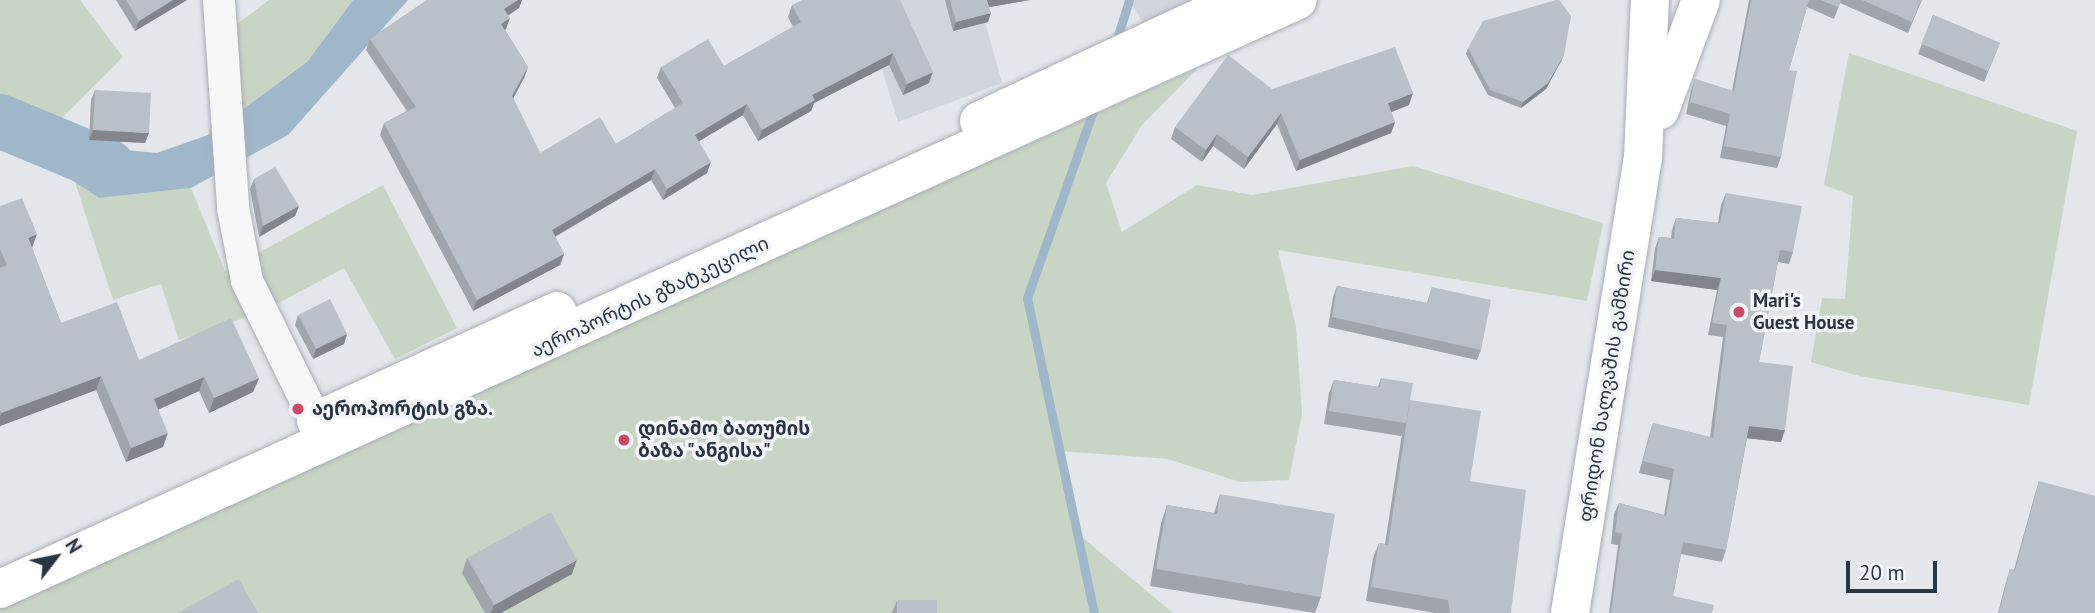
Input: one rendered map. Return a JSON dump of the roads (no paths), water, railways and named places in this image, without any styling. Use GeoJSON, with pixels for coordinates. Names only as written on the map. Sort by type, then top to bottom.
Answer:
{"type":"FeatureCollection","features":[{"type":"Feature","properties":{"kind":"highway","name":"აეროპორტის გზატკეცილი"},"geometry":{"type":"LineString","coordinates":[[1149,55],[1237,0]]}},
{"type":"Feature","properties":{"kind":"highway","name":"აეროპორტის გზატკეცილი"},"geometry":{"type":"LineString","coordinates":[[0,589],[1149,55],[1298,0]]}},
{"type":"Feature","properties":{"kind":"highway"},"geometry":{"type":"LineString","coordinates":[[1643,158],[1650,0]]}},
{"type":"Feature","properties":{"kind":"highway"},"geometry":{"type":"LineString","coordinates":[[1643,158],[1701,0]]}},
{"type":"Feature","properties":{"kind":"highway","name":"აეროპორტის გზატკეცილი"},"geometry":{"type":"LineString","coordinates":[[0,562],[316,421],[1049,103]]}},
{"type":"Feature","properties":{"kind":"highway","name":"ფრიდონ ხალვაშის გამზირი"},"geometry":{"type":"LineString","coordinates":[[1570,613],[1643,158]]}},
{"type":"Feature","properties":{"kind":"street"},"geometry":{"type":"LineString","coordinates":[[219,0],[233,208],[247,281],[316,421]]}},
{"type":"Feature","properties":{"kind":"water"},"geometry":{"type":"Polygon","coordinates":[[[353,0],[408,0],[288,135],[191,188],[99,198],[29,152],[53,127],[94,147],[157,153],[208,135],[307,62],[353,0]]]}},
{"type":"Feature","properties":{"kind":"waterway"},"geometry":{"type":"LineString","coordinates":[[1115,45],[1129,0]]}},
{"type":"Feature","properties":{"kind":"waterway"},"geometry":{"type":"LineString","coordinates":[[1094,613],[1027,298],[1095,105]]}},
{"type":"Feature","properties":{"kind":"waterway"},"geometry":{"type":"LineString","coordinates":[[0,121],[108,166]]}},
{"type":"Feature","properties":{"kind":"place","name":"Mari's Guest House"},"geometry":{"type":"Point","coordinates":[1739,312]}},
{"type":"Feature","properties":{"kind":"place","name":"აეროპორტის გზა."},"geometry":{"type":"Point","coordinates":[298,409]}},
{"type":"Feature","properties":{"kind":"place","name":"დინამო ბათუმის ბაზა \"ანგისა\""},"geometry":{"type":"Point","coordinates":[624,440]}}]}
